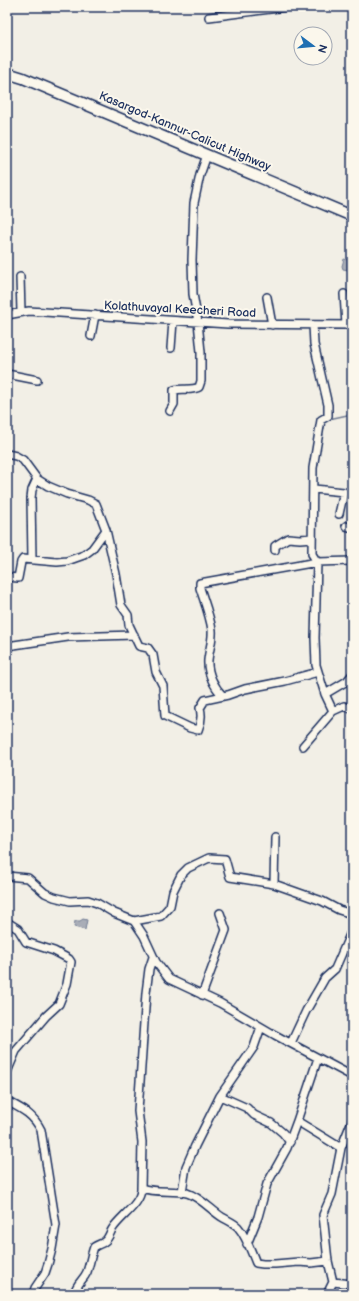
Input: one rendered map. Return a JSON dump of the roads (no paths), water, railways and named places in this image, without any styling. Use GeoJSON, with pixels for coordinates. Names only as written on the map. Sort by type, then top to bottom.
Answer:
{"type":"FeatureCollection","features":[{"type":"Feature","properties":{"kind":"highway","name":"Kasargod-Kannur-Calicut Highway"},"geometry":{"type":"LineString","coordinates":[[7,73],[23,78],[352,216]]}},
{"type":"Feature","properties":{"kind":"street"},"geometry":{"type":"LineString","coordinates":[[210,17],[286,7]]}},
{"type":"Feature","properties":{"kind":"street"},"geometry":{"type":"LineString","coordinates":[[170,411],[174,404],[174,390],[180,388],[196,389],[199,387],[201,380],[201,352],[193,294],[192,260],[194,203],[200,175],[208,155]]}},
{"type":"Feature","properties":{"kind":"street"},"geometry":{"type":"LineString","coordinates":[[20,277],[21,312]]}},
{"type":"Feature","properties":{"kind":"street"},"geometry":{"type":"LineString","coordinates":[[344,294],[349,325]]}},
{"type":"Feature","properties":{"kind":"street"},"geometry":{"type":"LineString","coordinates":[[267,297],[272,324]]}},
{"type":"Feature","properties":{"kind":"street","name":"Kolathuvayal Keecheri Road"},"geometry":{"type":"LineString","coordinates":[[7,315],[29,311],[173,321],[349,325]]}},
{"type":"Feature","properties":{"kind":"street"},"geometry":{"type":"LineString","coordinates":[[91,336],[95,315]]}},
{"type":"Feature","properties":{"kind":"street"},"geometry":{"type":"LineString","coordinates":[[171,348],[173,321]]}},
{"type":"Feature","properties":{"kind":"street"},"geometry":{"type":"LineString","coordinates":[[313,325],[314,344],[328,405],[328,416],[321,420],[318,432],[314,468],[312,554],[316,562],[316,665],[325,694],[333,711]]}},
{"type":"Feature","properties":{"kind":"street"},"geometry":{"type":"LineString","coordinates":[[7,374],[37,380]]}},
{"type":"Feature","properties":{"kind":"street"},"geometry":{"type":"LineString","coordinates":[[7,454],[24,460],[37,479],[48,486],[96,504],[106,530],[121,605],[128,615],[129,625],[139,646],[148,648],[153,655],[156,672],[163,686],[165,716],[190,728],[198,730],[201,721],[200,708],[201,704],[205,700],[318,672]]}},
{"type":"Feature","properties":{"kind":"street"},"geometry":{"type":"LineString","coordinates":[[32,559],[31,498],[32,490],[37,479]]}},
{"type":"Feature","properties":{"kind":"street"},"geometry":{"type":"LineString","coordinates":[[314,489],[344,492],[339,514]]}},
{"type":"Feature","properties":{"kind":"street"},"geometry":{"type":"LineString","coordinates":[[7,577],[18,578],[23,559],[57,562],[84,556],[92,549],[106,530]]}},
{"type":"Feature","properties":{"kind":"street"},"geometry":{"type":"LineString","coordinates":[[275,550],[275,546],[288,538],[312,538]]}},
{"type":"Feature","properties":{"kind":"street"},"geometry":{"type":"LineString","coordinates":[[223,696],[217,691],[208,671],[212,629],[200,588],[200,583],[316,562],[352,561]]}},
{"type":"Feature","properties":{"kind":"street"},"geometry":{"type":"LineString","coordinates":[[7,646],[68,637],[134,635]]}},
{"type":"Feature","properties":{"kind":"street"},"geometry":{"type":"LineString","coordinates":[[325,694],[347,681],[352,676]]}},
{"type":"Feature","properties":{"kind":"street"},"geometry":{"type":"LineString","coordinates":[[303,746],[333,711],[344,706],[352,709]]}},
{"type":"Feature","properties":{"kind":"street"},"geometry":{"type":"LineString","coordinates":[[274,884],[275,837]]}},
{"type":"Feature","properties":{"kind":"street"},"geometry":{"type":"LineString","coordinates":[[7,876],[28,878],[46,893],[54,897],[70,901],[88,900],[97,903],[114,913],[134,920],[161,916],[170,906],[174,891],[181,875],[188,868],[209,858],[225,859],[230,877],[274,884],[322,901],[339,910],[352,914]]}},
{"type":"Feature","properties":{"kind":"street"},"geometry":{"type":"LineString","coordinates":[[202,995],[226,930],[220,914]]}},
{"type":"Feature","properties":{"kind":"street"},"geometry":{"type":"LineString","coordinates":[[134,920],[144,936],[153,957],[169,979],[220,1003],[352,1076]]}},
{"type":"Feature","properties":{"kind":"street"},"geometry":{"type":"LineString","coordinates":[[7,922],[18,929],[26,942],[54,951],[69,959],[71,962],[67,984],[59,1004],[46,1016],[16,1051],[7,1072]]}},
{"type":"Feature","properties":{"kind":"street"},"geometry":{"type":"LineString","coordinates":[[291,1043],[324,978],[335,969],[352,930]]}},
{"type":"Feature","properties":{"kind":"street"},"geometry":{"type":"LineString","coordinates":[[74,1294],[77,1284],[86,1272],[94,1246],[105,1242],[113,1227],[129,1211],[141,1192],[142,1142],[138,1111],[146,992],[149,969],[153,957]]}},
{"type":"Feature","properties":{"kind":"street"},"geometry":{"type":"LineString","coordinates":[[182,1192],[186,1168],[195,1146],[220,1096],[254,1047],[261,1027]]}},
{"type":"Feature","properties":{"kind":"street"},"geometry":{"type":"LineString","coordinates":[[247,1244],[258,1218],[267,1184],[290,1142],[318,1058]]}},
{"type":"Feature","properties":{"kind":"street"},"geometry":{"type":"LineString","coordinates":[[220,1096],[247,1108],[254,1115],[271,1123],[283,1133],[290,1142]]}},
{"type":"Feature","properties":{"kind":"street"},"geometry":{"type":"LineString","coordinates":[[7,1101],[25,1110],[36,1121],[41,1130],[56,1225],[52,1249],[45,1273],[35,1288],[33,1294]]}},
{"type":"Feature","properties":{"kind":"street"},"geometry":{"type":"LineString","coordinates":[[297,1121],[341,1148]]}},
{"type":"Feature","properties":{"kind":"street"},"geometry":{"type":"LineString","coordinates":[[327,1294],[333,1282],[328,1261],[323,1215],[332,1194],[341,1148],[352,1121]]}},
{"type":"Feature","properties":{"kind":"street"},"geometry":{"type":"LineString","coordinates":[[141,1188],[149,1190],[182,1192],[190,1194],[198,1199],[221,1217],[237,1226],[256,1262],[262,1264],[328,1261]]}},
{"type":"Feature","properties":{"kind":"street"},"geometry":{"type":"LineString","coordinates":[[333,1282],[352,1284]]}},
{"type":"Feature","properties":{"kind":"waterway"},"geometry":{"type":"LineString","coordinates":[[329,419],[352,414]]}}]}
